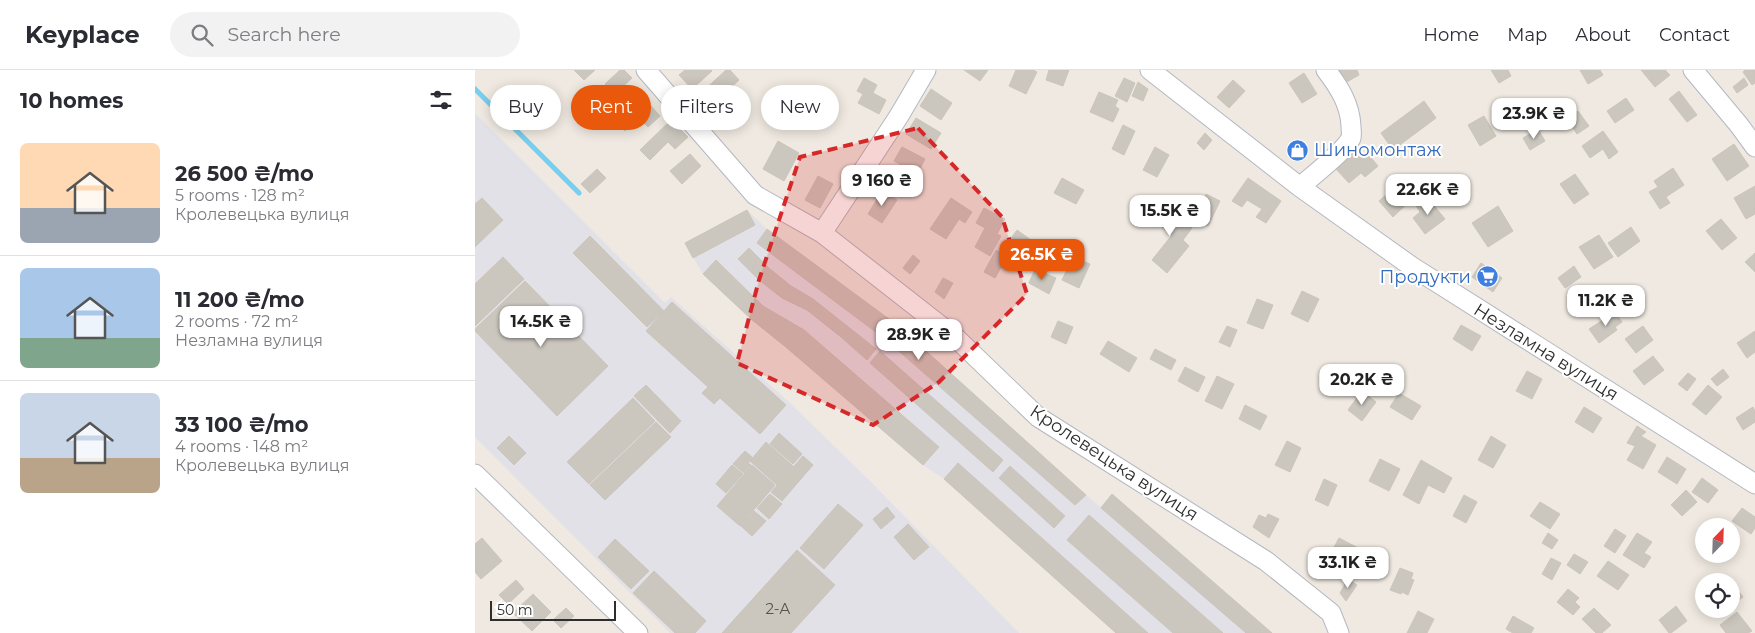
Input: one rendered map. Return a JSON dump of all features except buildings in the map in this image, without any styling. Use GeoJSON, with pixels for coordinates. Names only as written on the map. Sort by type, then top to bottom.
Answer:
{"type":"FeatureCollection","features":[{"type":"Feature","properties":{"kind":"street","name":"Кролевецька вулиця"},"geometry":{"type":"LineString","coordinates":[[645,70],[755,195],[822,233],[955,337],[1038,417],[1266,561],[1331,613],[1339,633]]}},
{"type":"Feature","properties":{"kind":"street"},"geometry":{"type":"LineString","coordinates":[[822,233],[899,116],[926,70]]}},
{"type":"Feature","properties":{"kind":"street","name":"Незламна вулиця"},"geometry":{"type":"LineString","coordinates":[[1150,70],[1301,187],[1411,266],[1755,484]]}},
{"type":"Feature","properties":{"kind":"street"},"geometry":{"type":"LineString","coordinates":[[1301,187],[1342,149],[1351,137],[1348,105],[1340,88],[1326,70]]}},
{"type":"Feature","properties":{"kind":"street"},"geometry":{"type":"LineString","coordinates":[[1693,70],[1755,147]]}},
{"type":"Feature","properties":{"kind":"street"},"geometry":{"type":"LineString","coordinates":[[475,474],[638,633]]}},
{"type":"Feature","properties":{"kind":"highlighted area"},"geometry":{"type":"Polygon","coordinates":[[[918,128],[1002,217],[1027,294],[939,382],[873,425],[737,363],[759,280],[800,157],[918,128]]]}},
{"type":"Feature","properties":{"kind":"shaded area"},"geometry":{"type":"Polygon","coordinates":[[[475,113],[665,303],[671,297],[789,402],[873,484],[1019,633],[670,633],[475,437],[475,113]]]}},
{"type":"Feature","properties":{"kind":"shaded area"},"geometry":{"type":"Polygon","coordinates":[[[747,210],[767,229],[897,325],[1100,507],[1112,494],[1272,633],[1116,633],[944,479],[923,465],[751,319],[703,274],[685,243],[747,210]]]}},
{"type":"Feature","properties":{"kind":"waterway"},"geometry":{"type":"LineString","coordinates":[[475,89],[579,193]]}},
{"type":"Feature","properties":{"kind":"place","name":"Шиномонтаж"},"geometry":{"type":"Point","coordinates":[1298,150]}},
{"type":"Feature","properties":{"kind":"place","name":"Продукти"},"geometry":{"type":"Point","coordinates":[1487,277]}}]}
